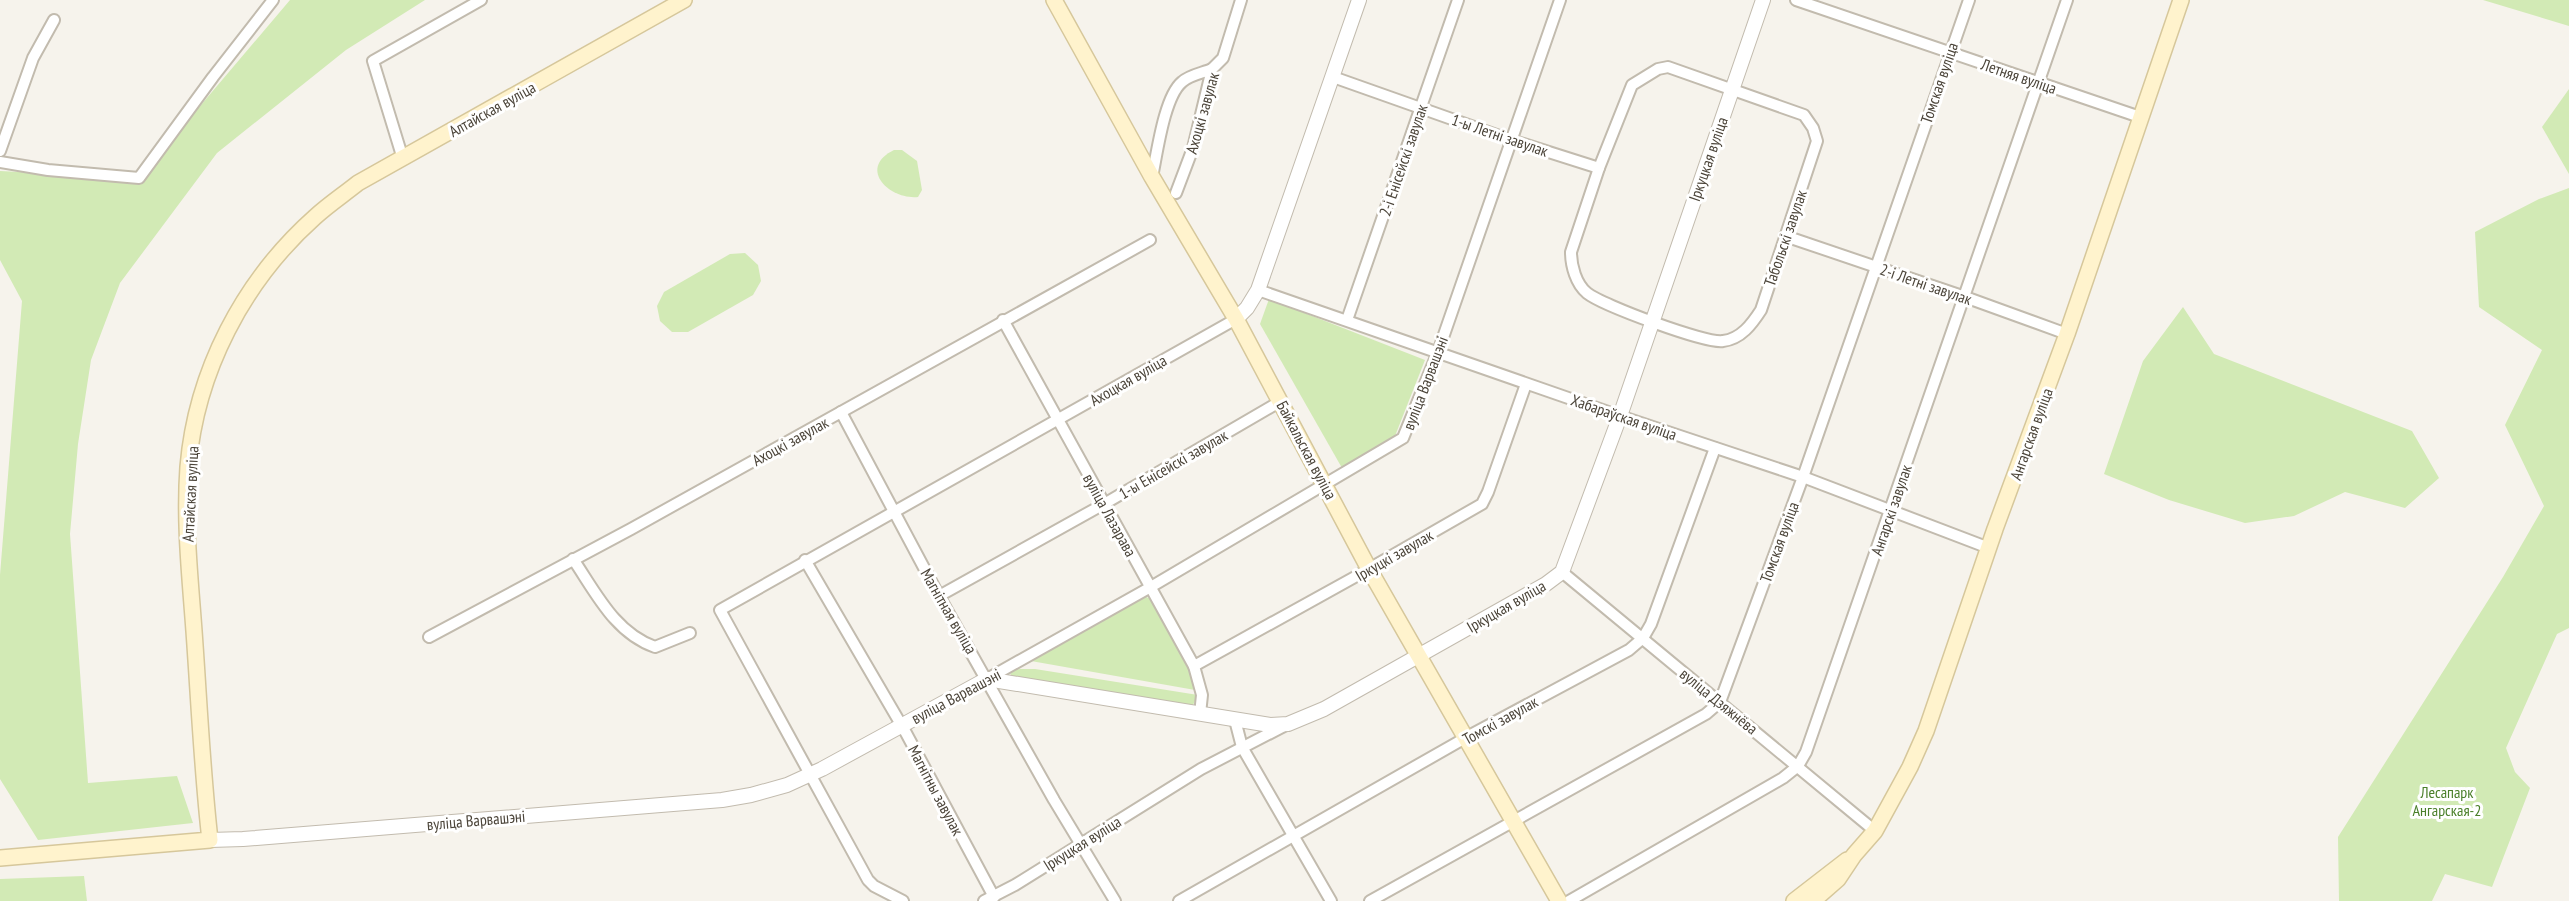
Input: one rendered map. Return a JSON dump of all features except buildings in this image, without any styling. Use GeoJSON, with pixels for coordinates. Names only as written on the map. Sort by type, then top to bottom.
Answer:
{"type":"FeatureCollection","features":[{"type":"Feature","properties":{"kind":"main road","name":"Алтайская вуліца"},"geometry":{"type":"LineString","coordinates":[[210,840],[188,559],[188,467],[204,389],[234,316],[261,275],[286,247],[315,217],[358,183],[684,0]]}},
{"type":"Feature","properties":{"kind":"main road","name":"Байкальская вуліца"},"geometry":{"type":"LineString","coordinates":[[1054,0],[1152,177],[1236,319],[1369,568],[1559,901]]}},
{"type":"Feature","properties":{"kind":"main road","name":"Ангарская вуліца"},"geometry":{"type":"LineString","coordinates":[[1813,901],[1838,879],[1854,855],[1875,831],[1910,767],[1926,731],[1989,548],[2067,334],[2181,0]]}},
{"type":"Feature","properties":{"kind":"main road","name":"вуліца Варвашэні"},"geometry":{"type":"LineString","coordinates":[[0,858],[210,840]]}},
{"type":"Feature","properties":{"kind":"main road","name":"Ангарская вуліца"},"geometry":{"type":"LineString","coordinates":[[1794,901],[1854,855]]}},
{"type":"Feature","properties":{"kind":"street"},"geometry":{"type":"LineString","coordinates":[[0,162],[48,170],[139,178],[273,0]]}},
{"type":"Feature","properties":{"kind":"street"},"geometry":{"type":"LineString","coordinates":[[403,159],[373,61],[482,0]]}},
{"type":"Feature","properties":{"kind":"street","name":"Ахоцкі завулак"},"geometry":{"type":"LineString","coordinates":[[1176,193],[1193,148],[1212,69],[1223,58],[1241,0]]}},
{"type":"Feature","properties":{"kind":"street","name":"Ахоцкая вуліца"},"geometry":{"type":"LineString","coordinates":[[811,775],[720,610],[804,560],[1236,319],[1247,308],[1258,290],[1359,0]]}},
{"type":"Feature","properties":{"kind":"street","name":"2-і Енісейскі завулак"},"geometry":{"type":"LineString","coordinates":[[1347,320],[1458,0]]}},
{"type":"Feature","properties":{"kind":"street","name":"вуліца Варвашэні"},"geometry":{"type":"LineString","coordinates":[[210,840],[722,800],[767,791],[811,775],[987,679],[1149,588],[1403,438],[1438,352],[1560,0]]}},
{"type":"Feature","properties":{"kind":"street","name":"Іркуцкая вуліца"},"geometry":{"type":"LineString","coordinates":[[989,899],[1201,769],[1288,724],[1324,709],[1546,584],[1562,572],[1620,416],[1763,0]]}},
{"type":"Feature","properties":{"kind":"street","name":"Летняя вуліца"},"geometry":{"type":"LineString","coordinates":[[1796,0],[2140,117]]}},
{"type":"Feature","properties":{"kind":"street","name":"Томская вуліца"},"geometry":{"type":"LineString","coordinates":[[1720,702],[1803,477],[1968,0]]}},
{"type":"Feature","properties":{"kind":"street","name":"Ангарскі завулак"},"geometry":{"type":"LineString","coordinates":[[1569,901],[1783,778],[1798,766],[1806,752],[1892,510],[2067,0]]}},
{"type":"Feature","properties":{"kind":"street"},"geometry":{"type":"LineString","coordinates":[[0,152],[33,58],[54,20]]}},
{"type":"Feature","properties":{"kind":"street","name":"Табольскі завулак"},"geometry":{"type":"LineString","coordinates":[[1668,67],[1732,90],[1804,115],[1813,128],[1817,141],[1761,310],[1753,323],[1741,334],[1723,341],[1713,341],[1652,321],[1587,293],[1570,267],[1572,252],[1599,168],[1632,85],[1641,77],[1668,67]]}},
{"type":"Feature","properties":{"kind":"street"},"geometry":{"type":"LineString","coordinates":[[1152,177],[1165,117],[1175,90],[1182,82],[1212,69]]}},
{"type":"Feature","properties":{"kind":"street","name":"1-ы Летні завулак"},"geometry":{"type":"LineString","coordinates":[[1333,77],[1511,140],[1599,168]]}},
{"type":"Feature","properties":{"kind":"street","name":"2-і Летні завулак"},"geometry":{"type":"LineString","coordinates":[[1785,236],[2067,334]]}},
{"type":"Feature","properties":{"kind":"street","name":"Ахоцкі завулак"},"geometry":{"type":"LineString","coordinates":[[429,637],[1150,240]]}},
{"type":"Feature","properties":{"kind":"street","name":"Хабараўская вуліца"},"geometry":{"type":"LineString","coordinates":[[1258,290],[1526,384],[1803,477],[1989,548]]}},
{"type":"Feature","properties":{"kind":"street","name":"вуліца Лазарава"},"geometry":{"type":"LineString","coordinates":[[1004,320],[1149,588],[1194,666],[1202,695],[1200,714]]}},
{"type":"Feature","properties":{"kind":"street","name":"Іркуцкі завулак"},"geometry":{"type":"LineString","coordinates":[[1194,666],[1482,504],[1526,384]]}},
{"type":"Feature","properties":{"kind":"street","name":"1-ы Енісейскі завулак"},"geometry":{"type":"LineString","coordinates":[[939,596],[1104,504],[1281,401]]}},
{"type":"Feature","properties":{"kind":"street","name":"Магнітная вуліца"},"geometry":{"type":"LineString","coordinates":[[841,412],[939,596],[1054,800],[1115,901]]}},
{"type":"Feature","properties":{"kind":"street"},"geometry":{"type":"LineString","coordinates":[[1643,638],[1715,448]]}},
{"type":"Feature","properties":{"kind":"street"},"geometry":{"type":"LineString","coordinates":[[573,559],[618,626],[644,643],[655,647],[690,633]]}},
{"type":"Feature","properties":{"kind":"street","name":"Магнітны завулак"},"geometry":{"type":"LineString","coordinates":[[804,560],[900,725],[989,899]]}},
{"type":"Feature","properties":{"kind":"street","name":"вуліца Дзяжнёва"},"geometry":{"type":"LineString","coordinates":[[1562,572],[1875,831]]}},
{"type":"Feature","properties":{"kind":"street","name":"Томскі завулак"},"geometry":{"type":"LineString","coordinates":[[1179,901],[1467,737],[1629,650],[1643,638]]}},
{"type":"Feature","properties":{"kind":"street"},"geometry":{"type":"LineString","coordinates":[[987,679],[1235,720],[1270,725],[1288,724]]}},
{"type":"Feature","properties":{"kind":"street"},"geometry":{"type":"LineString","coordinates":[[1370,901],[1706,714],[1720,702]]}},
{"type":"Feature","properties":{"kind":"street"},"geometry":{"type":"LineString","coordinates":[[1235,720],[1242,747],[1331,901]]}},
{"type":"Feature","properties":{"kind":"street"},"geometry":{"type":"LineString","coordinates":[[811,775],[868,880],[874,886],[903,901]]}},
{"type":"Feature","properties":{"kind":"green space"},"geometry":{"type":"Polygon","coordinates":[[[290,0],[425,0],[346,50],[217,153],[120,283],[91,360],[78,444],[70,534],[88,783],[177,776],[193,823],[38,840],[0,779],[0,575],[22,301],[0,260],[0,171],[139,178],[290,0]]]}},
{"type":"Feature","properties":{"kind":"green space"},"geometry":{"type":"Polygon","coordinates":[[[2483,0],[2569,0],[2569,26],[2483,0]]]}},
{"type":"Feature","properties":{"kind":"green space"},"geometry":{"type":"Polygon","coordinates":[[[2569,89],[2569,174],[2542,127],[2569,89]]]}},
{"type":"Feature","properties":{"kind":"green space"},"geometry":{"type":"Polygon","coordinates":[[[894,150],[902,150],[917,161],[922,190],[918,197],[907,197],[897,193],[881,181],[878,165],[883,157],[894,150]]]}},
{"type":"Feature","properties":{"kind":"green space","name":"Лесапарк Ангарская-2"},"geometry":{"type":"Polygon","coordinates":[[[2569,188],[2569,628],[2557,634],[2506,748],[2515,772],[2530,788],[2492,887],[2445,874],[2432,901],[2339,901],[2338,837],[2503,577],[2544,506],[2505,425],[2542,350],[2479,307],[2475,232],[2539,199],[2569,188]]]}},
{"type":"Feature","properties":{"kind":"green space"},"geometry":{"type":"Polygon","coordinates":[[[745,253],[758,265],[761,281],[753,295],[688,332],[672,332],[660,321],[657,306],[664,292],[730,254],[745,253]]]}},
{"type":"Feature","properties":{"kind":"green space"},"geometry":{"type":"Polygon","coordinates":[[[1269,299],[1425,360],[1395,436],[1342,468],[1260,324],[1269,299]]]}},
{"type":"Feature","properties":{"kind":"green space"},"geometry":{"type":"Polygon","coordinates":[[[2183,307],[2214,354],[2412,431],[2439,478],[2405,508],[2345,492],[2294,516],[2245,523],[2169,500],[2104,474],[2143,361],[2183,307]]]}},
{"type":"Feature","properties":{"kind":"green space"},"geometry":{"type":"Polygon","coordinates":[[[1144,596],[1151,599],[1191,668],[1195,690],[1031,661],[1144,596]]]}},
{"type":"Feature","properties":{"kind":"green space"},"geometry":{"type":"Polygon","coordinates":[[[1035,669],[1198,695],[1193,705],[1011,676],[1010,671],[1035,669]]]}},
{"type":"Feature","properties":{"kind":"green space"},"geometry":{"type":"Polygon","coordinates":[[[84,876],[87,901],[0,901],[0,879],[84,876]]]}}]}
